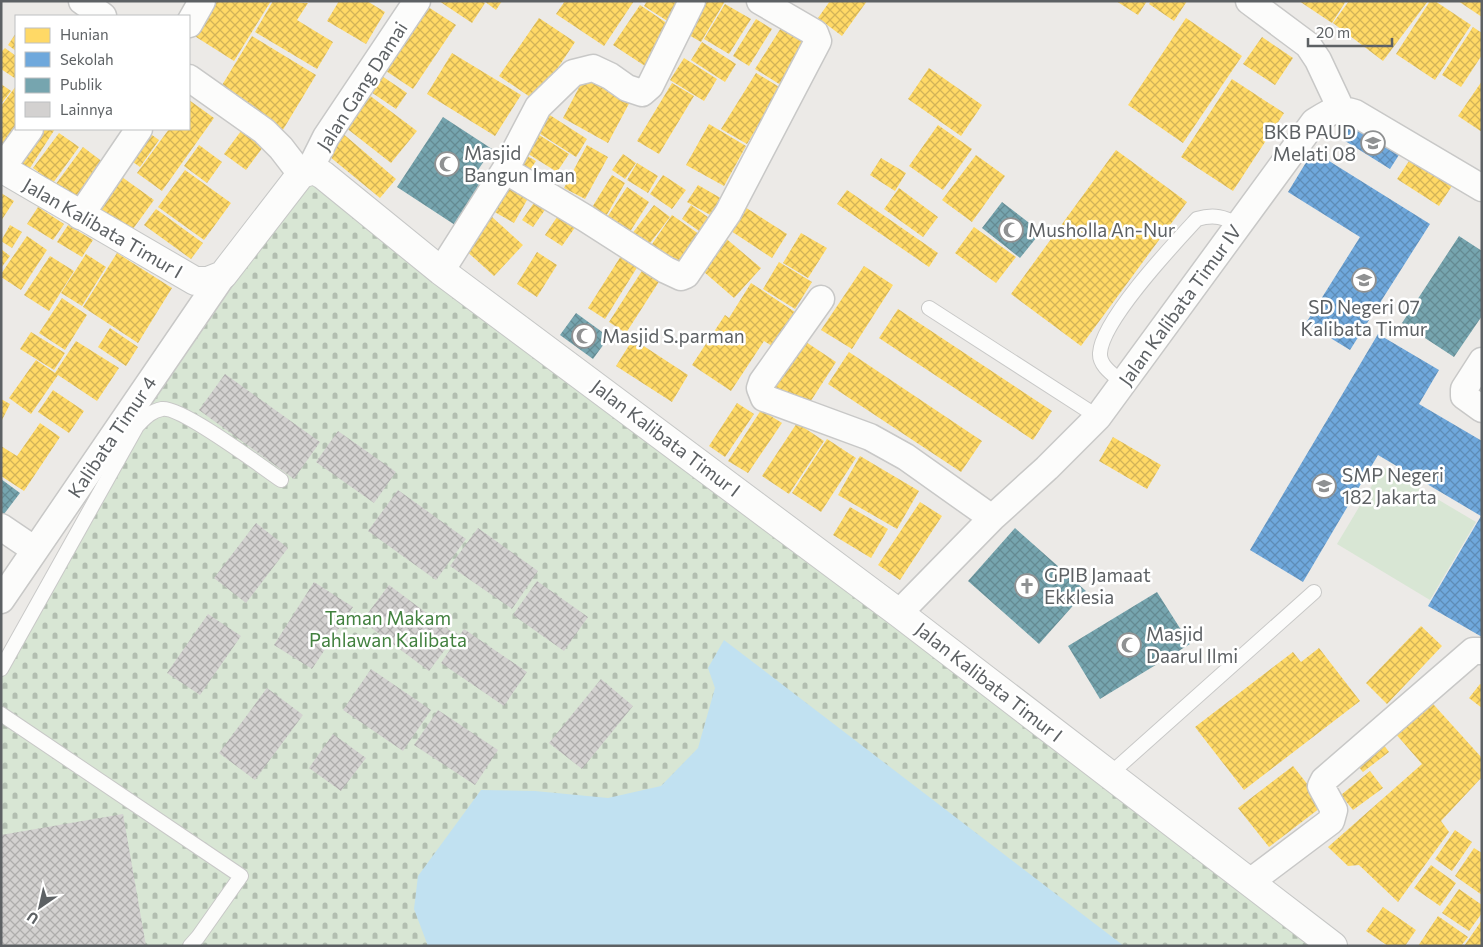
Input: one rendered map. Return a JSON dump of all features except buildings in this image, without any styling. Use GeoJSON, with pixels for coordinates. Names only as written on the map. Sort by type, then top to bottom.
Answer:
{"type":"FeatureCollection","features":[{"type":"Feature","properties":{"kind":"street"},"geometry":{"type":"LineString","coordinates":[[82,1],[102,15]]}},
{"type":"Feature","properties":{"kind":"street"},"geometry":{"type":"LineString","coordinates":[[190,22],[202,1]]}},
{"type":"Feature","properties":{"kind":"street","name":"Jalan Gang Damai"},"geometry":{"type":"LineString","coordinates":[[305,173],[326,137],[417,1]]}},
{"type":"Feature","properties":{"kind":"street"},"geometry":{"type":"LineString","coordinates":[[441,271],[505,170],[538,108],[572,73],[593,68],[610,76],[627,88],[642,93],[650,86],[692,1]]}},
{"type":"Feature","properties":{"kind":"street"},"geometry":{"type":"LineString","coordinates":[[505,170],[586,218],[666,270],[681,277],[686,275],[728,213],[818,41],[815,33],[760,1]]}},
{"type":"Feature","properties":{"kind":"street"},"geometry":{"type":"LineString","coordinates":[[1249,1],[1308,45],[1318,60],[1341,109],[1356,113],[1482,188]]}},
{"type":"Feature","properties":{"kind":"street"},"geometry":{"type":"LineString","coordinates":[[190,79],[264,131],[305,173],[223,275]]}},
{"type":"Feature","properties":{"kind":"street","name":"Jalan Kalibata Timur IV"},"geometry":{"type":"LineString","coordinates":[[899,613],[992,518],[1047,468],[1098,417],[1314,122],[1328,113],[1341,109]]}},
{"type":"Feature","properties":{"kind":"street"},"geometry":{"type":"LineString","coordinates":[[1,168],[29,130]]}},
{"type":"Feature","properties":{"kind":"street"},"geometry":{"type":"LineString","coordinates":[[80,216],[138,130]]}},
{"type":"Feature","properties":{"kind":"street","name":"Jalan Kalibata Timur I"},"geometry":{"type":"LineString","coordinates":[[1,168],[195,282],[208,281],[223,275]]}},
{"type":"Feature","properties":{"kind":"street","name":"Jalan Kalibata Timur I"},"geometry":{"type":"LineString","coordinates":[[305,173],[314,170],[323,175],[441,271],[899,613],[1333,946]]}},
{"type":"Feature","properties":{"kind":"street","name":"Kalibata Timur 4"},"geometry":{"type":"LineString","coordinates":[[1,600],[223,275]]}},
{"type":"Feature","properties":{"kind":"street"},"geometry":{"type":"LineString","coordinates":[[821,299],[762,382],[760,388],[764,398],[870,437],[906,457],[992,518]]}},
{"type":"Feature","properties":{"kind":"street"},"geometry":{"type":"LineString","coordinates":[[1482,360],[1464,389],[1464,396],[1482,409]]}},
{"type":"Feature","properties":{"kind":"street"},"geometry":{"type":"LineString","coordinates":[[1,527],[35,550]]}},
{"type":"Feature","properties":{"kind":"street"},"geometry":{"type":"LineString","coordinates":[[1250,882],[1331,821],[1334,810],[1321,786],[1324,780],[1473,651],[1482,651]]}},
{"type":"Feature","properties":{"kind":"lane"},"geometry":{"type":"LineString","coordinates":[[1123,383],[1104,366],[1100,354],[1107,332],[1130,296],[1197,218],[1211,214],[1224,217],[1240,225]]}},
{"type":"Feature","properties":{"kind":"lane"},"geometry":{"type":"LineString","coordinates":[[929,308],[1098,417]]}},
{"type":"Feature","properties":{"kind":"lane"},"geometry":{"type":"LineString","coordinates":[[1,669],[137,426],[149,413],[163,408],[189,418],[281,480]]}},
{"type":"Feature","properties":{"kind":"lane"},"geometry":{"type":"LineString","coordinates":[[1110,775],[1314,592]]}},
{"type":"Feature","properties":{"kind":"lane"},"geometry":{"type":"LineString","coordinates":[[1,714],[241,876],[190,946]]}},
{"type":"Feature","properties":{"kind":"green space","name":"Taman Makam Pahlawan Kalibata"},"geometry":{"type":"Polygon","coordinates":[[[301,174],[1332,946],[1,946],[1,670],[223,275],[301,174]]]}},
{"type":"Feature","properties":{"kind":"green space"},"geometry":{"type":"Polygon","coordinates":[[[1383,467],[1476,522],[1430,600],[1337,544],[1383,467]]]}},
{"type":"Feature","properties":{"kind":"water"},"geometry":{"type":"Polygon","coordinates":[[[724,640],[1124,946],[428,946],[414,909],[418,876],[481,790],[535,791],[608,798],[661,786],[698,748],[715,688],[708,668],[724,640]]]}},
{"type":"Feature","properties":{"kind":"place","name":"BKB PAUD Melati 08"},"geometry":{"type":"Point","coordinates":[1373,143]}},
{"type":"Feature","properties":{"kind":"place","name":"Masjid Bangun Iman"},"geometry":{"type":"Point","coordinates":[447,164]}},
{"type":"Feature","properties":{"kind":"place","name":"Musholla An-Nur"},"geometry":{"type":"Point","coordinates":[1011,230]}},
{"type":"Feature","properties":{"kind":"place","name":"SD Negeri 07 Kalibata Timur"},"geometry":{"type":"Point","coordinates":[1364,280]}},
{"type":"Feature","properties":{"kind":"place","name":"Masjid S.parman"},"geometry":{"type":"Point","coordinates":[584,336]}},
{"type":"Feature","properties":{"kind":"place","name":"SMP Negeri 182 Jakarta"},"geometry":{"type":"Point","coordinates":[1324,486]}},
{"type":"Feature","properties":{"kind":"place","name":"GPIB Jamaat Ekklesia"},"geometry":{"type":"Point","coordinates":[1027,586]}},
{"type":"Feature","properties":{"kind":"place","name":"Masjid Daarul Ilmi"},"geometry":{"type":"Point","coordinates":[1129,645]}}]}
